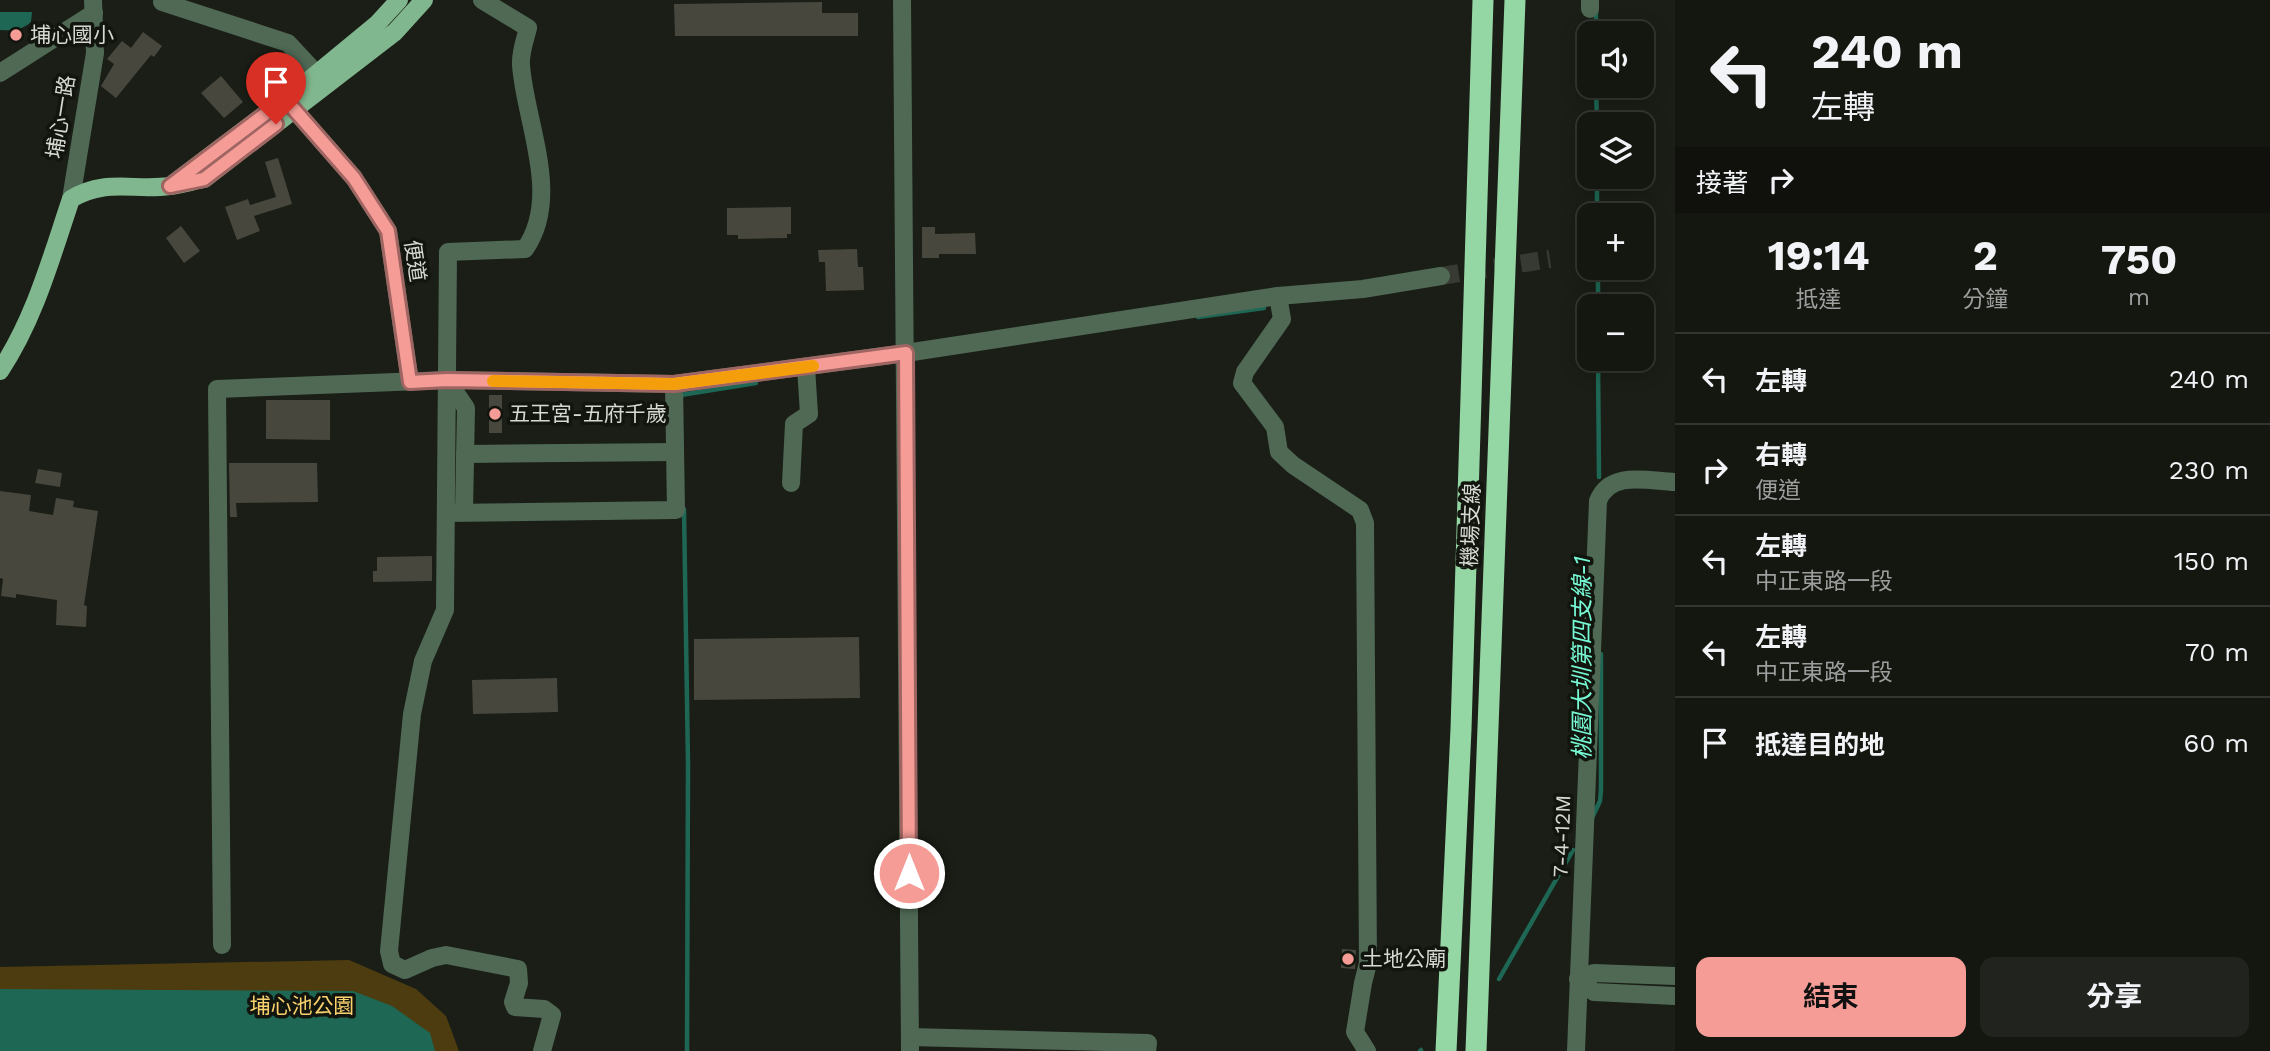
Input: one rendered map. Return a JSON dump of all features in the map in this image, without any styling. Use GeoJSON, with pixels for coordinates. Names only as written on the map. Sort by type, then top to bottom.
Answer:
{"type":"FeatureCollection","features":[{"type":"Feature","properties":{"kind":"highway","name":"機場支線"},"geometry":{"type":"LineString","coordinates":[[1446,1051],[1461,729],[1483,0]]}},
{"type":"Feature","properties":{"kind":"highway","name":"機場支線"},"geometry":{"type":"LineString","coordinates":[[1476,1051],[1515,0]]}},
{"type":"Feature","properties":{"kind":"main road"},"geometry":{"type":"LineString","coordinates":[[0,371],[34,311],[71,199],[86,190],[106,185],[170,186],[204,179],[321,79],[399,0]]}},
{"type":"Feature","properties":{"kind":"main road"},"geometry":{"type":"LineString","coordinates":[[321,79],[395,32],[424,0]]}},
{"type":"Feature","properties":{"kind":"main road"},"geometry":{"type":"LineString","coordinates":[[170,186],[290,104]]}},
{"type":"Feature","properties":{"kind":"street"},"geometry":{"type":"LineString","coordinates":[[455,512],[447,380],[448,252],[525,249],[534,237],[541,199],[537,145],[521,65],[528,28],[482,0]]}},
{"type":"Feature","properties":{"kind":"street"},"geometry":{"type":"LineString","coordinates":[[902,0],[910,1044],[1148,1043],[1147,1051]]}},
{"type":"Feature","properties":{"kind":"street"},"geometry":{"type":"LineString","coordinates":[[162,2],[288,43],[321,79]]}},
{"type":"Feature","properties":{"kind":"street"},"geometry":{"type":"LineString","coordinates":[[0,73],[93,6]]}},
{"type":"Feature","properties":{"kind":"street","name":"埔心一路"},"geometry":{"type":"LineString","coordinates":[[71,199],[95,53],[93,6]]}},
{"type":"Feature","properties":{"kind":"street","name":"便道"},"geometry":{"type":"LineString","coordinates":[[290,104],[354,178],[388,231],[410,382]]}},
{"type":"Feature","properties":{"kind":"street"},"geometry":{"type":"LineString","coordinates":[[222,945],[217,389],[447,380],[674,384],[906,353],[1278,296],[1363,289],[1441,276]]}},
{"type":"Feature","properties":{"kind":"street"},"geometry":{"type":"LineString","coordinates":[[1278,296],[1282,319],[1245,372],[1242,383],[1275,427],[1279,452],[1293,465],[1360,510],[1365,523],[1368,963],[1356,1032],[1367,1051]]}},
{"type":"Feature","properties":{"kind":"street"},"geometry":{"type":"LineString","coordinates":[[791,483],[794,424],[809,414],[806,367]]}},
{"type":"Feature","properties":{"kind":"street"},"geometry":{"type":"LineString","coordinates":[[447,380],[466,408],[465,454],[455,512],[446,610],[423,661],[412,714],[389,951],[392,964],[405,970],[446,955],[518,969],[519,983],[513,1002],[516,1007],[544,1009],[552,1015],[542,1051]]}},
{"type":"Feature","properties":{"kind":"street"},"geometry":{"type":"LineString","coordinates":[[455,512],[676,510],[674,384]]}},
{"type":"Feature","properties":{"kind":"street"},"geometry":{"type":"LineString","coordinates":[[465,454],[675,452]]}},
{"type":"Feature","properties":{"kind":"street","name":"7-4-12M"},"geometry":{"type":"LineString","coordinates":[[1576,1051],[1598,501],[1602,492],[1619,480],[1675,482]]}},
{"type":"Feature","properties":{"kind":"street"},"geometry":{"type":"LineString","coordinates":[[1578,979],[1594,973],[1675,976]]}},
{"type":"Feature","properties":{"kind":"street"},"geometry":{"type":"LineString","coordinates":[[1578,979],[1594,992],[1675,996]]}},
{"type":"Feature","properties":{"kind":"green space","name":"埔心池公園"},"geometry":{"type":"Polygon","coordinates":[[[349,960],[416,989],[446,1016],[459,1051],[0,1051],[0,967],[349,960]]]}},
{"type":"Feature","properties":{"kind":"shaded area"},"geometry":{"type":"Polygon","coordinates":[[[0,12],[32,12],[31,22],[17,29],[0,30],[0,12]]]}},
{"type":"Feature","properties":{"kind":"shaded area","name":"埔心池公園"},"geometry":{"type":"Polygon","coordinates":[[[0,989],[353,991],[392,1006],[430,1033],[435,1051],[0,1051],[0,989]]]}},
{"type":"Feature","properties":{"kind":"building"},"geometry":{"type":"Polygon","coordinates":[[[822,2],[822,13],[858,13],[858,36],[675,36],[674,4],[822,2]]]}},
{"type":"Feature","properties":{"kind":"building"},"geometry":{"type":"Polygon","coordinates":[[[143,32],[162,46],[154,57],[151,55],[116,98],[101,86],[114,64],[107,59],[122,41],[131,48],[143,32]]]}},
{"type":"Feature","properties":{"kind":"building"},"geometry":{"type":"Polygon","coordinates":[[[221,76],[243,102],[224,118],[201,93],[221,76]]]}},
{"type":"Feature","properties":{"kind":"building"},"geometry":{"type":"Polygon","coordinates":[[[278,158],[292,204],[254,216],[260,231],[237,240],[225,207],[248,199],[250,205],[276,197],[265,162],[278,158]]]}},
{"type":"Feature","properties":{"kind":"building"},"geometry":{"type":"Polygon","coordinates":[[[791,207],[791,234],[787,234],[787,238],[738,239],[738,235],[727,235],[727,208],[791,207]]]}},
{"type":"Feature","properties":{"kind":"building"},"geometry":{"type":"Polygon","coordinates":[[[181,226],[200,251],[184,263],[166,238],[181,226]]]}},
{"type":"Feature","properties":{"kind":"building"},"geometry":{"type":"Polygon","coordinates":[[[922,227],[935,227],[935,234],[975,233],[976,254],[939,254],[939,258],[922,258],[922,227]]]}},
{"type":"Feature","properties":{"kind":"building"},"geometry":{"type":"Polygon","coordinates":[[[857,249],[858,267],[863,267],[864,290],[826,291],[825,262],[819,262],[818,250],[857,249]]]}},
{"type":"Feature","properties":{"kind":"building","name":"五王宮-五府千歲"},"geometry":{"type":"Polygon","coordinates":[[[489,395],[502,395],[502,433],[489,433],[489,395]]]}},
{"type":"Feature","properties":{"kind":"building"},"geometry":{"type":"Polygon","coordinates":[[[266,400],[330,400],[330,440],[266,439],[266,400]]]}},
{"type":"Feature","properties":{"kind":"building"},"geometry":{"type":"Polygon","coordinates":[[[229,463],[317,463],[318,502],[236,503],[237,517],[230,517],[229,463]]]}},
{"type":"Feature","properties":{"kind":"building"},"geometry":{"type":"Polygon","coordinates":[[[38,469],[62,473],[60,487],[35,483],[38,469]]]}},
{"type":"Feature","properties":{"kind":"building"},"geometry":{"type":"Polygon","coordinates":[[[0,491],[31,495],[29,511],[53,515],[56,498],[74,501],[73,507],[98,511],[84,605],[87,606],[86,627],[56,625],[57,600],[16,594],[16,598],[1,596],[3,579],[0,578],[0,491]]]}},
{"type":"Feature","properties":{"kind":"building"},"geometry":{"type":"Polygon","coordinates":[[[432,556],[432,581],[373,582],[373,571],[377,571],[377,557],[432,556]]]}},
{"type":"Feature","properties":{"kind":"building"},"geometry":{"type":"Polygon","coordinates":[[[859,637],[860,698],[694,700],[694,639],[859,637]]]}},
{"type":"Feature","properties":{"kind":"building"},"geometry":{"type":"Polygon","coordinates":[[[557,678],[558,712],[473,714],[472,680],[557,678]]]}},
{"type":"Feature","properties":{"kind":"building","name":"土地公廟"},"geometry":{"type":"Polygon","coordinates":[[[1342,949],[1356,950],[1355,969],[1341,968],[1342,949]]]}},
{"type":"Feature","properties":{"kind":"waterway","name":"桃園大圳第四支線-1"},"geometry":{"type":"LineString","coordinates":[[1596,11],[1596,21]]}},
{"type":"Feature","properties":{"kind":"waterway","name":"桃園大圳第四支線-1"},"geometry":{"type":"LineString","coordinates":[[1596,98],[1597,112]]}},
{"type":"Feature","properties":{"kind":"waterway","name":"桃園大圳第四支線-1"},"geometry":{"type":"LineString","coordinates":[[1597,189],[1597,203]]}},
{"type":"Feature","properties":{"kind":"waterway","name":"桃園大圳第四支線-1"},"geometry":{"type":"LineString","coordinates":[[1598,280],[1598,294]]}},
{"type":"Feature","properties":{"kind":"waterway"},"geometry":{"type":"LineString","coordinates":[[1198,317],[1264,308]]}},
{"type":"Feature","properties":{"kind":"waterway","name":"桃園大圳第四支線-1"},"geometry":{"type":"LineString","coordinates":[[1598,371],[1599,477]]}},
{"type":"Feature","properties":{"kind":"waterway"},"geometry":{"type":"LineString","coordinates":[[681,399],[681,395],[756,383]]}},
{"type":"Feature","properties":{"kind":"waterway"},"geometry":{"type":"LineString","coordinates":[[684,509],[688,764],[687,1051]]}},
{"type":"Feature","properties":{"kind":"waterway","name":"桃園大圳第四支線-1"},"geometry":{"type":"LineString","coordinates":[[1592,818],[1600,801],[1601,790],[1601,654]]}},
{"type":"Feature","properties":{"kind":"waterway","name":"桃園大圳第四支線-1"},"geometry":{"type":"LineString","coordinates":[[1499,979],[1573,850]]}},
{"type":"Feature","properties":{"kind":"tunnel"},"geometry":{"type":"LineString","coordinates":[[1441,276],[1550,259]]}},
{"type":"Feature","properties":{"kind":"slow traffic"},"geometry":{"type":"LineString","coordinates":[[493,381],[674,384],[813,366]]}},
{"type":"Feature","properties":{"kind":"place","name":"埔心國小"},"geometry":{"type":"Point","coordinates":[16,35]}},
{"type":"Feature","properties":{"kind":"place","name":"五王宮-五府千歲"},"geometry":{"type":"Point","coordinates":[495,414]}},
{"type":"Feature","properties":{"kind":"place","name":"土地公廟"},"geometry":{"type":"Point","coordinates":[1348,959]}},
{"type":"Feature","properties":{"kind":"route"},"geometry":{"type":"LineString","coordinates":[[276,124],[204,179],[170,186],[285,99],[354,178],[388,231],[410,382],[447,380],[674,384],[906,353],[909,873]]}}]}
